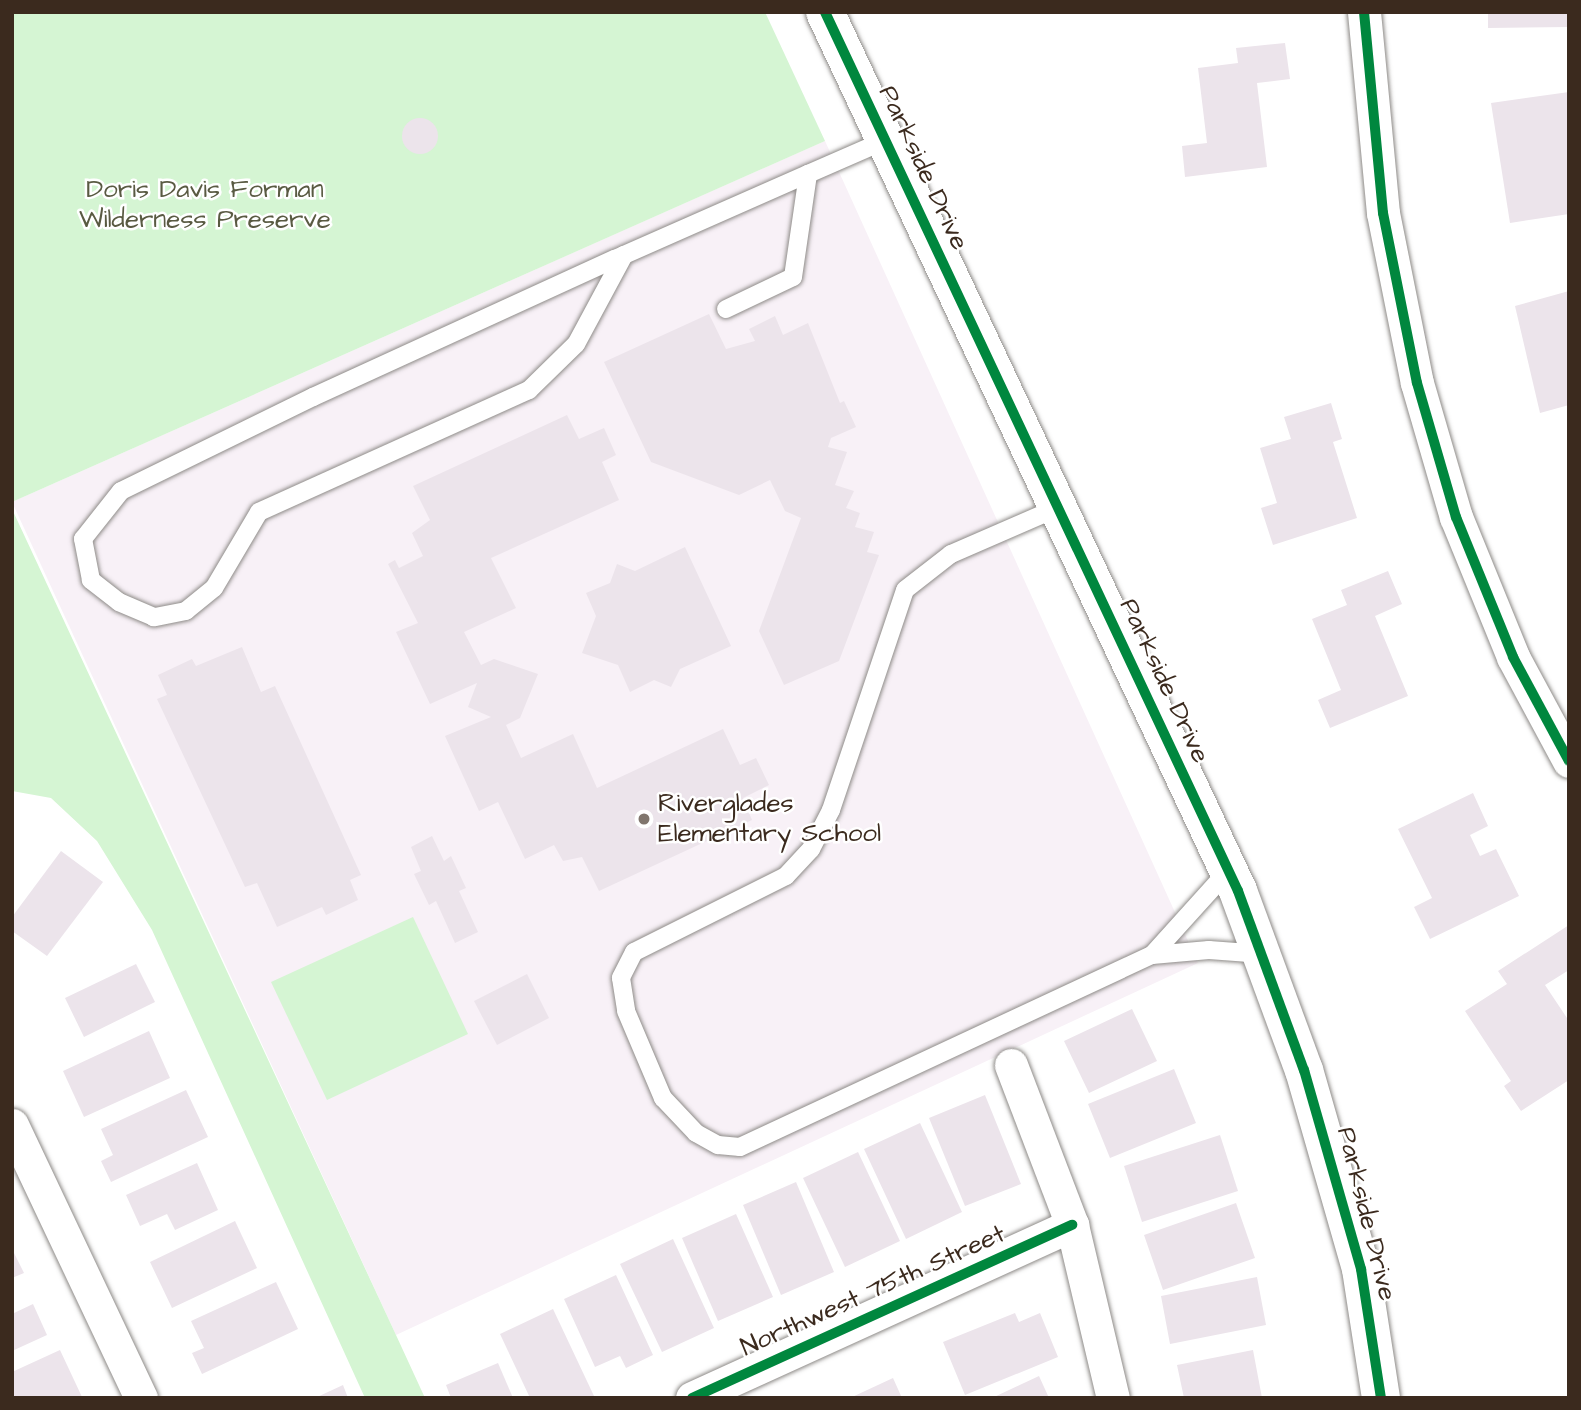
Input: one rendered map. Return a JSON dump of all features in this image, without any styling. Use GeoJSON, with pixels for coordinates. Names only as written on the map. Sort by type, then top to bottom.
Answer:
{"type":"FeatureCollection","features":[{"type":"Feature","properties":{"kind":"street","name":"Parkside Drive"},"geometry":{"type":"LineString","coordinates":[[825,12],[1228,871],[1263,954],[1304,1070],[1362,1269],[1381,1398]]}},
{"type":"Feature","properties":{"kind":"street"},"geometry":{"type":"LineString","coordinates":[[1364,12],[1384,213],[1417,383],[1456,517],[1513,656],[1569,761]]}},
{"type":"Feature","properties":{"kind":"street"},"geometry":{"type":"LineString","coordinates":[[1011,1065],[1072,1225],[1113,1398]]}},
{"type":"Feature","properties":{"kind":"street"},"geometry":{"type":"LineString","coordinates":[[12,1125],[141,1398]]}},
{"type":"Feature","properties":{"kind":"street","name":"Northwest 75th Street"},"geometry":{"type":"LineString","coordinates":[[692,1398],[1072,1225]]}},
{"type":"Feature","properties":{"kind":"lane"},"geometry":{"type":"LineString","coordinates":[[624,255],[576,344],[529,390],[258,512],[214,588],[186,611],[154,617],[91,580],[83,539],[121,491],[624,255],[886,140]]}},
{"type":"Feature","properties":{"kind":"lane"},"geometry":{"type":"LineString","coordinates":[[726,309],[793,277],[808,174]]}},
{"type":"Feature","properties":{"kind":"lane"},"geometry":{"type":"LineString","coordinates":[[1057,508],[951,554],[905,590],[831,810],[811,849],[786,876],[634,952],[621,978],[626,1011],[663,1098],[696,1133],[718,1145],[740,1147],[1152,956],[1209,950],[1263,954]]}},
{"type":"Feature","properties":{"kind":"lane"},"geometry":{"type":"LineString","coordinates":[[1152,956],[1228,871]]}},
{"type":"Feature","properties":{"kind":"shaded area","name":"Riverglades Elementary School"},"geometry":{"type":"Polygon","coordinates":[[[825,141],[1198,963],[396,1335],[12,502],[825,141]]]}},
{"type":"Feature","properties":{"kind":"green space","name":"Doris Davis Forman Wilderness Preserve"},"geometry":{"type":"Polygon","coordinates":[[[12,12],[765,12],[825,141],[12,502],[12,12]]]}},
{"type":"Feature","properties":{"kind":"green space"},"geometry":{"type":"Polygon","coordinates":[[[12,509],[425,1398],[365,1398],[152,930],[97,841],[51,798],[12,791],[12,509]]]}},
{"type":"Feature","properties":{"kind":"green space"},"geometry":{"type":"Polygon","coordinates":[[[413,917],[468,1034],[327,1100],[271,982],[413,917]]]}},
{"type":"Feature","properties":{"kind":"building"},"geometry":{"type":"Polygon","coordinates":[[[1488,12],[1569,12],[1569,27],[1488,28],[1488,12]]]}},
{"type":"Feature","properties":{"kind":"building"},"geometry":{"type":"Polygon","coordinates":[[[1285,43],[1290,79],[1257,83],[1267,167],[1185,177],[1182,146],[1207,143],[1198,68],[1238,63],[1236,48],[1285,43]]]}},
{"type":"Feature","properties":{"kind":"building"},"geometry":{"type":"Polygon","coordinates":[[[1569,92],[1569,214],[1510,223],[1491,103],[1569,92]]]}},
{"type":"Feature","properties":{"kind":"building"},"geometry":{"type":"Polygon","coordinates":[[[420,118],[433,123],[438,136],[433,149],[420,154],[407,149],[402,136],[407,123],[420,118]]]}},
{"type":"Feature","properties":{"kind":"building"},"geometry":{"type":"Polygon","coordinates":[[[1569,291],[1569,405],[1540,413],[1515,306],[1569,291]]]}},
{"type":"Feature","properties":{"kind":"building"},"geometry":{"type":"Polygon","coordinates":[[[709,314],[726,349],[755,341],[749,329],[775,316],[783,335],[808,323],[840,403],[844,401],[856,427],[831,438],[828,447],[847,452],[835,485],[854,491],[846,508],[860,513],[855,527],[874,532],[867,552],[879,555],[839,661],[784,685],[759,631],[801,518],[785,511],[770,480],[739,495],[651,462],[604,362],[709,314]]]}},
{"type":"Feature","properties":{"kind":"building"},"geometry":{"type":"Polygon","coordinates":[[[1331,403],[1342,439],[1333,442],[1357,518],[1273,545],[1261,508],[1277,503],[1260,448],[1291,439],[1284,417],[1331,403]]]}},
{"type":"Feature","properties":{"kind":"building"},"geometry":{"type":"Polygon","coordinates":[[[567,415],[579,439],[604,428],[616,455],[602,462],[619,500],[491,558],[516,608],[464,632],[481,665],[494,659],[538,674],[520,718],[506,725],[521,758],[573,734],[597,788],[723,729],[740,765],[756,758],[769,785],[743,798],[752,820],[599,891],[582,857],[563,861],[554,845],[525,859],[498,802],[479,811],[445,736],[491,717],[468,707],[477,683],[430,704],[396,632],[418,623],[388,564],[395,560],[399,568],[423,556],[412,533],[430,520],[413,486],[567,415]]]}},
{"type":"Feature","properties":{"kind":"building"},"geometry":{"type":"Polygon","coordinates":[[[685,547],[731,646],[680,669],[671,687],[654,680],[630,692],[618,665],[582,653],[596,616],[586,593],[610,583],[617,564],[635,571],[685,547]]]}},
{"type":"Feature","properties":{"kind":"building"},"geometry":{"type":"Polygon","coordinates":[[[1388,571],[1402,604],[1375,616],[1408,696],[1330,728],[1318,700],[1341,690],[1312,619],[1347,605],[1341,590],[1388,571]]]}},
{"type":"Feature","properties":{"kind":"building"},"geometry":{"type":"Polygon","coordinates":[[[242,647],[261,692],[275,686],[361,875],[350,880],[358,900],[326,915],[322,907],[277,927],[257,883],[245,887],[157,699],[167,695],[158,675],[192,659],[196,666],[242,647]]]}},
{"type":"Feature","properties":{"kind":"building"},"geometry":{"type":"Polygon","coordinates":[[[1473,793],[1488,826],[1470,835],[1480,856],[1496,849],[1519,896],[1430,939],[1414,907],[1432,898],[1398,829],[1473,793]]]}},
{"type":"Feature","properties":{"kind":"building"},"geometry":{"type":"Polygon","coordinates":[[[432,836],[444,861],[451,856],[466,888],[459,891],[478,932],[455,943],[436,901],[429,905],[414,874],[421,871],[411,847],[432,836]]]}},
{"type":"Feature","properties":{"kind":"building"},"geometry":{"type":"Polygon","coordinates":[[[61,851],[103,882],[47,956],[12,931],[12,917],[61,851]]]}},
{"type":"Feature","properties":{"kind":"building"},"geometry":{"type":"Polygon","coordinates":[[[1569,925],[1569,970],[1545,985],[1569,1021],[1569,1080],[1521,1111],[1504,1086],[1511,1081],[1465,1011],[1507,984],[1498,971],[1569,925]]]}},
{"type":"Feature","properties":{"kind":"building"},"geometry":{"type":"Polygon","coordinates":[[[136,964],[155,1002],[84,1037],[65,998],[136,964]]]}},
{"type":"Feature","properties":{"kind":"building"},"geometry":{"type":"Polygon","coordinates":[[[527,974],[549,1018],[497,1045],[474,1001],[527,974]]]}},
{"type":"Feature","properties":{"kind":"building"},"geometry":{"type":"Polygon","coordinates":[[[1132,1009],[1157,1061],[1089,1093],[1064,1041],[1132,1009]]]}},
{"type":"Feature","properties":{"kind":"building"},"geometry":{"type":"Polygon","coordinates":[[[149,1031],[170,1078],[84,1117],[63,1071],[149,1031]]]}},
{"type":"Feature","properties":{"kind":"building"},"geometry":{"type":"Polygon","coordinates":[[[1174,1069],[1196,1123],[1110,1158],[1088,1104],[1174,1069]]]}},
{"type":"Feature","properties":{"kind":"building"},"geometry":{"type":"Polygon","coordinates":[[[186,1090],[208,1137],[111,1182],[101,1161],[113,1155],[101,1129],[186,1090]]]}},
{"type":"Feature","properties":{"kind":"building"},"geometry":{"type":"Polygon","coordinates":[[[985,1095],[1021,1184],[965,1206],[929,1118],[985,1095]]]}},
{"type":"Feature","properties":{"kind":"building"},"geometry":{"type":"Polygon","coordinates":[[[920,1123],[962,1212],[906,1239],[864,1149],[920,1123]]]}},
{"type":"Feature","properties":{"kind":"building"},"geometry":{"type":"Polygon","coordinates":[[[1220,1135],[1238,1191],[1142,1222],[1124,1166],[1220,1135]]]}},
{"type":"Feature","properties":{"kind":"building"},"geometry":{"type":"Polygon","coordinates":[[[858,1152],[900,1241],[845,1267],[803,1178],[858,1152]]]}},
{"type":"Feature","properties":{"kind":"building"},"geometry":{"type":"Polygon","coordinates":[[[197,1163],[218,1210],[175,1230],[167,1214],[140,1226],[126,1195],[197,1163]]]}},
{"type":"Feature","properties":{"kind":"building"},"geometry":{"type":"Polygon","coordinates":[[[796,1182],[834,1272],[781,1295],[743,1205],[796,1182]]]}},
{"type":"Feature","properties":{"kind":"building"},"geometry":{"type":"Polygon","coordinates":[[[1236,1203],[1255,1258],[1163,1290],[1144,1235],[1236,1203]]]}},
{"type":"Feature","properties":{"kind":"building"},"geometry":{"type":"Polygon","coordinates":[[[736,1214],[773,1297],[718,1321],[682,1238],[736,1214]]]}},
{"type":"Feature","properties":{"kind":"building"},"geometry":{"type":"Polygon","coordinates":[[[235,1221],[257,1268],[172,1308],[150,1262],[235,1221]]]}},
{"type":"Feature","properties":{"kind":"building"},"geometry":{"type":"Polygon","coordinates":[[[673,1239],[714,1328],[662,1352],[620,1264],[673,1239]]]}},
{"type":"Feature","properties":{"kind":"building"},"geometry":{"type":"Polygon","coordinates":[[[12,1249],[24,1273],[12,1278],[12,1249]]]}},
{"type":"Feature","properties":{"kind":"building"},"geometry":{"type":"Polygon","coordinates":[[[616,1275],[653,1355],[626,1368],[620,1356],[595,1367],[564,1299],[616,1275]]]}},
{"type":"Feature","properties":{"kind":"building"},"geometry":{"type":"Polygon","coordinates":[[[1257,1277],[1266,1325],[1170,1344],[1161,1296],[1257,1277]]]}},
{"type":"Feature","properties":{"kind":"building"},"geometry":{"type":"Polygon","coordinates":[[[276,1282],[298,1329],[202,1374],[192,1353],[204,1348],[191,1321],[276,1282]]]}},
{"type":"Feature","properties":{"kind":"building"},"geometry":{"type":"Polygon","coordinates":[[[33,1304],[47,1335],[12,1351],[12,1314],[33,1304]]]}},
{"type":"Feature","properties":{"kind":"building"},"geometry":{"type":"Polygon","coordinates":[[[553,1309],[594,1396],[590,1398],[530,1398],[500,1334],[553,1309]]]}},
{"type":"Feature","properties":{"kind":"building"},"geometry":{"type":"Polygon","coordinates":[[[1015,1313],[1019,1322],[1040,1313],[1058,1357],[965,1395],[943,1342],[1015,1313]]]}},
{"type":"Feature","properties":{"kind":"building"},"geometry":{"type":"Polygon","coordinates":[[[60,1350],[82,1397],[12,1398],[12,1372],[60,1350]]]}},
{"type":"Feature","properties":{"kind":"building"},"geometry":{"type":"Polygon","coordinates":[[[1253,1350],[1262,1398],[1184,1398],[1177,1365],[1253,1350]]]}},
{"type":"Feature","properties":{"kind":"building"},"geometry":{"type":"Polygon","coordinates":[[[498,1363],[513,1398],[451,1398],[446,1385],[498,1363]]]}},
{"type":"Feature","properties":{"kind":"building"},"geometry":{"type":"Polygon","coordinates":[[[1039,1376],[1049,1398],[992,1398],[1039,1376]]]}},
{"type":"Feature","properties":{"kind":"building"},"geometry":{"type":"Polygon","coordinates":[[[893,1378],[902,1398],[850,1398],[893,1378]]]}},
{"type":"Feature","properties":{"kind":"building"},"geometry":{"type":"Polygon","coordinates":[[[343,1385],[348,1398],[315,1398],[343,1385]]]}},
{"type":"Feature","properties":{"kind":"cycle path"},"geometry":{"type":"LineString","coordinates":[[825,12],[1238,891],[1304,1070],[1361,1269],[1381,1398]]}},
{"type":"Feature","properties":{"kind":"cycle path"},"geometry":{"type":"LineString","coordinates":[[1364,12],[1383,213],[1417,383],[1456,517],[1513,657],[1569,761]]}},
{"type":"Feature","properties":{"kind":"cycle path"},"geometry":{"type":"LineString","coordinates":[[692,1398],[1072,1225]]}},
{"type":"Feature","properties":{"kind":"place","name":"Riverglades Elementary School"},"geometry":{"type":"Point","coordinates":[644,819]}}]}
